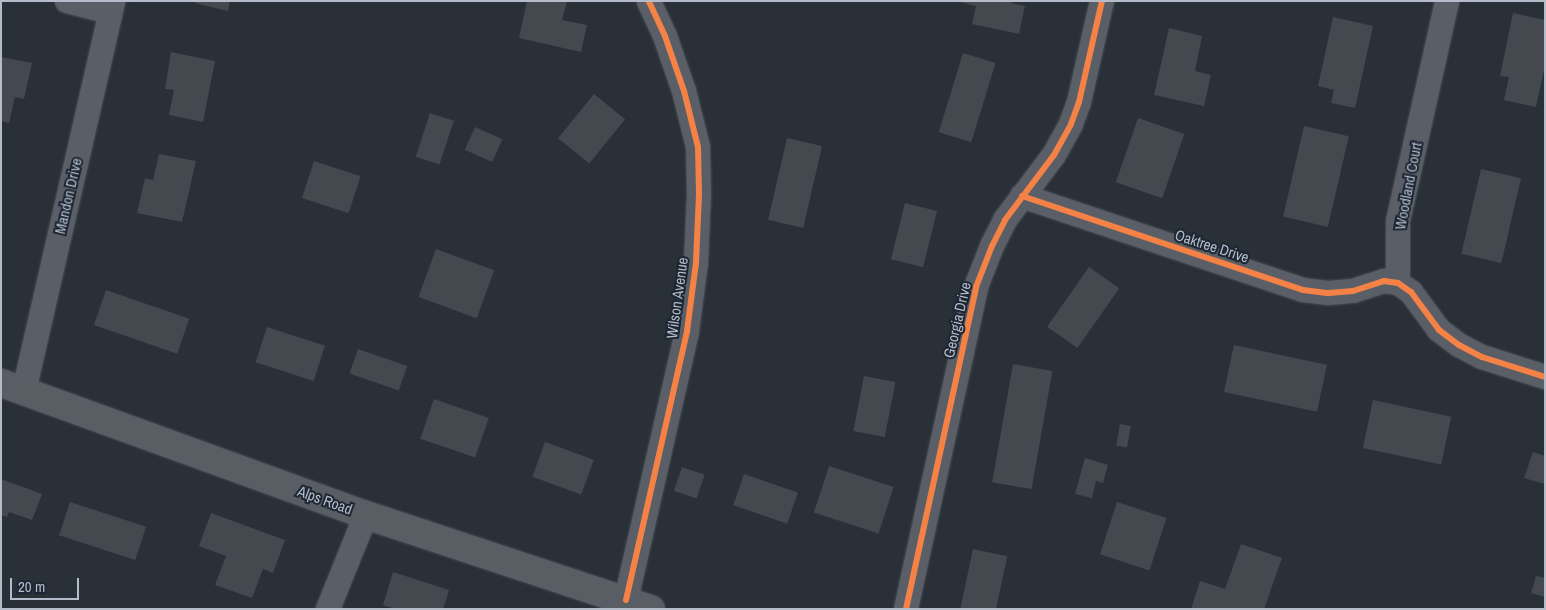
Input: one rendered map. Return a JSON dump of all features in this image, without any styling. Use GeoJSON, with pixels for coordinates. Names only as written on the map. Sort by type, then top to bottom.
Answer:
{"type":"FeatureCollection","features":[{"type":"Feature","properties":{"kind":"main road","name":"Alps Road"},"geometry":{"type":"LineString","coordinates":[[12,387],[366,515],[639,605]]}},
{"type":"Feature","properties":{"kind":"street"},"geometry":{"type":"LineString","coordinates":[[67,1],[112,7]]}},
{"type":"Feature","properties":{"kind":"street","name":"Wilson Avenue"},"geometry":{"type":"LineString","coordinates":[[639,605],[687,331],[696,263],[699,194],[698,147],[684,91],[665,36],[649,1]]}},
{"type":"Feature","properties":{"kind":"street","name":"Georgia Drive"},"geometry":{"type":"LineString","coordinates":[[906,609],[976,287],[992,246],[1022,196],[1054,154],[1071,124],[1079,102],[1102,1]]}},
{"type":"Feature","properties":{"kind":"street","name":"Woodland Court"},"geometry":{"type":"LineString","coordinates":[[1398,283],[1398,222],[1447,1]]}},
{"type":"Feature","properties":{"kind":"street","name":"Mandon Drive"},"geometry":{"type":"LineString","coordinates":[[12,387],[112,7]]}},
{"type":"Feature","properties":{"kind":"street","name":"Oaktree Drive"},"geometry":{"type":"LineString","coordinates":[[1022,196],[1303,290],[1328,293],[1353,291],[1384,281],[1398,283]]}},
{"type":"Feature","properties":{"kind":"street"},"geometry":{"type":"LineString","coordinates":[[1398,283],[1411,292],[1439,330],[1459,345],[1482,357],[1545,377]]}},
{"type":"Feature","properties":{"kind":"street"},"geometry":{"type":"LineString","coordinates":[[328,609],[366,515]]}},
{"type":"Feature","properties":{"kind":"building"},"geometry":{"type":"Polygon","coordinates":[[[195,1],[230,1],[228,11],[195,3],[195,1]]]}},
{"type":"Feature","properties":{"kind":"building"},"geometry":{"type":"Polygon","coordinates":[[[527,1],[567,1],[562,20],[587,25],[581,52],[519,38],[527,1]]]}},
{"type":"Feature","properties":{"kind":"building"},"geometry":{"type":"Polygon","coordinates":[[[956,1],[1012,1],[1012,3],[1025,6],[1019,34],[972,24],[976,6],[956,1]]]}},
{"type":"Feature","properties":{"kind":"building"},"geometry":{"type":"Polygon","coordinates":[[[1513,13],[1545,20],[1545,65],[1536,107],[1504,100],[1509,77],[1500,76],[1513,13]]]}},
{"type":"Feature","properties":{"kind":"building"},"geometry":{"type":"Polygon","coordinates":[[[1333,17],[1373,26],[1355,108],[1331,103],[1334,90],[1318,86],[1333,17]]]}},
{"type":"Feature","properties":{"kind":"building"},"geometry":{"type":"Polygon","coordinates":[[[1169,28],[1202,36],[1195,71],[1211,75],[1204,106],[1154,95],[1169,28]]]}},
{"type":"Feature","properties":{"kind":"building"},"geometry":{"type":"Polygon","coordinates":[[[171,52],[215,61],[203,122],[169,115],[174,90],[165,89],[171,52]]]}},
{"type":"Feature","properties":{"kind":"building"},"geometry":{"type":"Polygon","coordinates":[[[963,53],[996,63],[971,142],[939,132],[963,53]]]}},
{"type":"Feature","properties":{"kind":"building"},"geometry":{"type":"Polygon","coordinates":[[[1,57],[32,63],[24,99],[15,97],[9,123],[1,121],[1,57]]]}},
{"type":"Feature","properties":{"kind":"building"},"geometry":{"type":"Polygon","coordinates":[[[594,94],[625,119],[589,163],[558,138],[594,94]]]}},
{"type":"Feature","properties":{"kind":"building"},"geometry":{"type":"Polygon","coordinates":[[[430,113],[454,121],[440,164],[416,157],[430,113]]]}},
{"type":"Feature","properties":{"kind":"building"},"geometry":{"type":"Polygon","coordinates":[[[1138,118],[1184,134],[1162,198],[1116,182],[1138,118]]]}},
{"type":"Feature","properties":{"kind":"building"},"geometry":{"type":"Polygon","coordinates":[[[1304,126],[1349,136],[1328,227],[1283,217],[1304,126]]]}},
{"type":"Feature","properties":{"kind":"building"},"geometry":{"type":"Polygon","coordinates":[[[475,127],[502,139],[492,162],[465,150],[475,127]]]}},
{"type":"Feature","properties":{"kind":"building"},"geometry":{"type":"Polygon","coordinates":[[[787,138],[822,146],[803,228],[768,220],[787,138]]]}},
{"type":"Feature","properties":{"kind":"building"},"geometry":{"type":"Polygon","coordinates":[[[159,154],[196,161],[182,222],[137,213],[145,178],[153,180],[159,154]]]}},
{"type":"Feature","properties":{"kind":"building"},"geometry":{"type":"Polygon","coordinates":[[[314,161],[361,176],[349,213],[302,198],[314,161]]]}},
{"type":"Feature","properties":{"kind":"building"},"geometry":{"type":"Polygon","coordinates":[[[1481,169],[1521,178],[1501,263],[1461,254],[1481,169]]]}},
{"type":"Feature","properties":{"kind":"building"},"geometry":{"type":"Polygon","coordinates":[[[905,203],[937,211],[923,267],[891,259],[905,203]]]}},
{"type":"Feature","properties":{"kind":"building"},"geometry":{"type":"Polygon","coordinates":[[[436,249],[494,270],[477,318],[419,297],[436,249]]]}},
{"type":"Feature","properties":{"kind":"building"},"geometry":{"type":"Polygon","coordinates":[[[1089,267],[1119,288],[1077,348],[1047,327],[1089,267]]]}},
{"type":"Feature","properties":{"kind":"building"},"geometry":{"type":"Polygon","coordinates":[[[106,290],[189,319],[177,354],[94,325],[106,290]]]}},
{"type":"Feature","properties":{"kind":"building"},"geometry":{"type":"Polygon","coordinates":[[[267,327],[325,346],[314,381],[256,362],[267,327]]]}},
{"type":"Feature","properties":{"kind":"building"},"geometry":{"type":"Polygon","coordinates":[[[1234,345],[1327,365],[1317,412],[1224,392],[1234,345]]]}},
{"type":"Feature","properties":{"kind":"building"},"geometry":{"type":"Polygon","coordinates":[[[358,349],[407,366],[399,391],[350,374],[358,349]]]}},
{"type":"Feature","properties":{"kind":"building"},"geometry":{"type":"Polygon","coordinates":[[[1013,364],[1052,371],[1032,489],[992,482],[1013,364]]]}},
{"type":"Feature","properties":{"kind":"building"},"geometry":{"type":"Polygon","coordinates":[[[864,376],[895,382],[885,437],[853,431],[864,376]]]}},
{"type":"Feature","properties":{"kind":"building"},"geometry":{"type":"Polygon","coordinates":[[[434,399],[489,418],[475,458],[420,439],[434,399]]]}},
{"type":"Feature","properties":{"kind":"building"},"geometry":{"type":"Polygon","coordinates":[[[1373,400],[1451,417],[1441,465],[1363,448],[1373,400]]]}},
{"type":"Feature","properties":{"kind":"building"},"geometry":{"type":"Polygon","coordinates":[[[1120,424],[1131,426],[1127,448],[1116,446],[1120,424]]]}},
{"type":"Feature","properties":{"kind":"building"},"geometry":{"type":"Polygon","coordinates":[[[545,442],[594,460],[581,495],[532,477],[545,442]]]}},
{"type":"Feature","properties":{"kind":"building"},"geometry":{"type":"Polygon","coordinates":[[[1533,452],[1545,456],[1545,484],[1524,478],[1533,452]]]}},
{"type":"Feature","properties":{"kind":"building"},"geometry":{"type":"Polygon","coordinates":[[[1085,458],[1108,465],[1103,483],[1096,481],[1092,498],[1075,494],[1085,458]]]}},
{"type":"Feature","properties":{"kind":"building"},"geometry":{"type":"Polygon","coordinates":[[[829,466],[894,487],[879,534],[814,513],[829,466]]]}},
{"type":"Feature","properties":{"kind":"building"},"geometry":{"type":"Polygon","coordinates":[[[682,467],[705,475],[697,498],[674,491],[682,467]]]}},
{"type":"Feature","properties":{"kind":"building"},"geometry":{"type":"Polygon","coordinates":[[[744,474],[798,493],[787,524],[733,505],[744,474]]]}},
{"type":"Feature","properties":{"kind":"building"},"geometry":{"type":"Polygon","coordinates":[[[1,479],[42,494],[32,520],[9,512],[7,517],[1,515],[1,479]]]}},
{"type":"Feature","properties":{"kind":"building"},"geometry":{"type":"Polygon","coordinates":[[[70,502],[146,527],[135,560],[59,535],[70,502]]]}},
{"type":"Feature","properties":{"kind":"building"},"geometry":{"type":"Polygon","coordinates":[[[1117,502],[1166,518],[1149,570],[1100,554],[1117,502]]]}},
{"type":"Feature","properties":{"kind":"building"},"geometry":{"type":"Polygon","coordinates":[[[211,513],[285,540],[273,573],[263,569],[252,598],[215,585],[226,556],[199,546],[211,513]]]}},
{"type":"Feature","properties":{"kind":"building"},"geometry":{"type":"Polygon","coordinates":[[[1241,544],[1282,558],[1264,609],[1191,609],[1200,581],[1225,589],[1241,544]]]}},
{"type":"Feature","properties":{"kind":"building"},"geometry":{"type":"Polygon","coordinates":[[[973,549],[1007,556],[996,609],[961,608],[973,549]]]}},
{"type":"Feature","properties":{"kind":"building"},"geometry":{"type":"Polygon","coordinates":[[[393,572],[449,590],[443,609],[395,609],[383,605],[393,572]]]}},
{"type":"Feature","properties":{"kind":"building"},"geometry":{"type":"Polygon","coordinates":[[[1536,576],[1545,578],[1545,597],[1531,593],[1536,576]]]}},
{"type":"Feature","properties":{"kind":"cycle path"},"geometry":{"type":"LineString","coordinates":[[626,600],[687,331],[696,263],[699,194],[698,147],[684,91],[665,36],[649,1]]}},
{"type":"Feature","properties":{"kind":"cycle path"},"geometry":{"type":"LineString","coordinates":[[906,609],[976,287],[992,246],[1005,220],[1054,155],[1071,124],[1079,102],[1102,1]]}},
{"type":"Feature","properties":{"kind":"cycle path"},"geometry":{"type":"LineString","coordinates":[[1022,196],[1303,290],[1329,293],[1353,291],[1384,281],[1398,283],[1411,292],[1439,330],[1459,345],[1482,357],[1545,377]]}}]}
